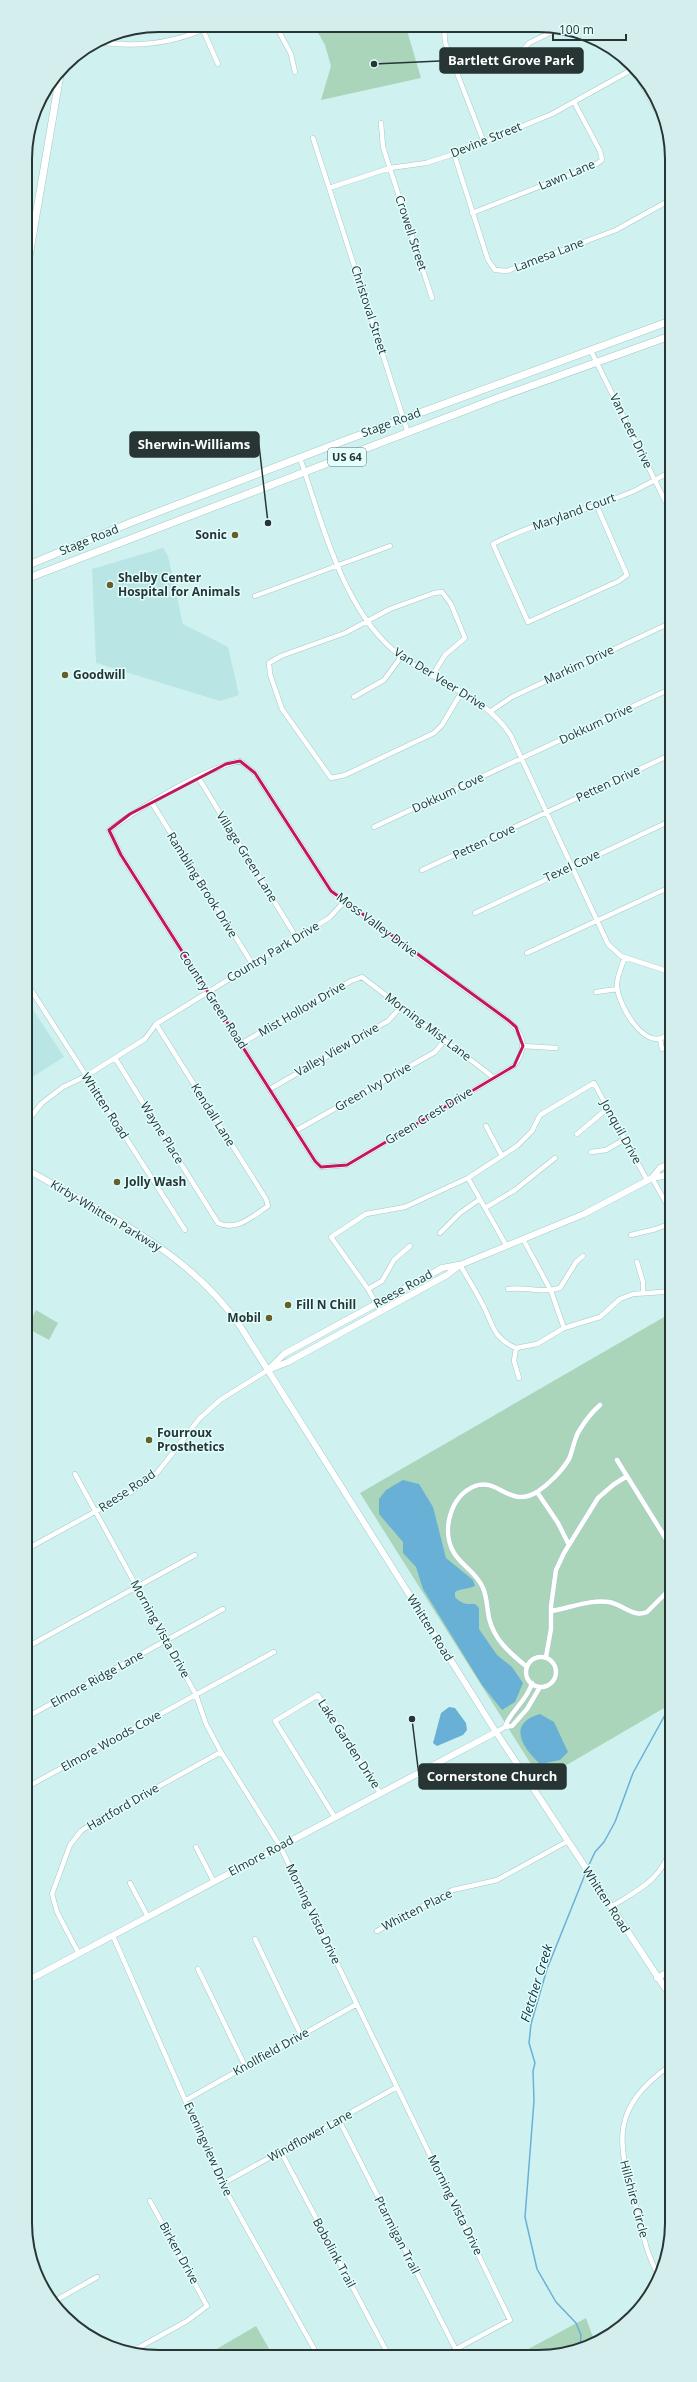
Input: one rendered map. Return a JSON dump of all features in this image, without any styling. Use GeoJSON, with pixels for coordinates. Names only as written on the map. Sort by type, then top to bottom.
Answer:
{"type":"FeatureCollection","features":[{"type":"Feature","properties":{"kind":"main road"},"geometry":{"type":"LineString","coordinates":[[32,239],[59,81]]}},
{"type":"Feature","properties":{"kind":"main road","name":"Stage Road"},"geometry":{"type":"LineString","coordinates":[[32,564],[96,537],[300,458],[665,323]]}},
{"type":"Feature","properties":{"kind":"main road","name":"Stage Road"},"geometry":{"type":"LineString","coordinates":[[32,577],[408,433],[665,338]]}},
{"type":"Feature","properties":{"kind":"main road"},"geometry":{"type":"LineString","coordinates":[[77,559],[75,552],[77,549],[88,544],[96,537]]}},
{"type":"Feature","properties":{"kind":"main road","name":"Reese Road"},"geometry":{"type":"LineString","coordinates":[[650,1179],[660,1168],[665,1165]]}},
{"type":"Feature","properties":{"kind":"main road","name":"Kirby-Whitten Parkway"},"geometry":{"type":"LineString","coordinates":[[32,1172],[155,1243],[184,1264]]}},
{"type":"Feature","properties":{"kind":"main road","name":"Reese Road"},"geometry":{"type":"LineString","coordinates":[[268,1370],[284,1354],[442,1268],[460,1265],[584,1214],[650,1179],[665,1175]]}},
{"type":"Feature","properties":{"kind":"main road","name":"Whitten Road"},"geometry":{"type":"LineString","coordinates":[[184,1264],[215,1293],[268,1370],[496,1732],[665,1988]]}},
{"type":"Feature","properties":{"kind":"main road","name":"Reese Road"},"geometry":{"type":"LineString","coordinates":[[268,1370],[288,1362],[447,1275],[460,1265]]}},
{"type":"Feature","properties":{"kind":"main road","name":"Elmore Road"},"geometry":{"type":"LineString","coordinates":[[32,1978],[114,1936],[334,1816],[496,1732]]}},
{"type":"Feature","properties":{"kind":"main road"},"geometry":{"type":"LineString","coordinates":[[657,1978],[665,1973]]}},
{"type":"Feature","properties":{"kind":"street"},"geometry":{"type":"LineString","coordinates":[[107,43],[158,43],[196,32]]}},
{"type":"Feature","properties":{"kind":"street"},"geometry":{"type":"LineString","coordinates":[[204,32],[218,64]]}},
{"type":"Feature","properties":{"kind":"street"},"geometry":{"type":"LineString","coordinates":[[279,32],[291,54],[295,72]]}},
{"type":"Feature","properties":{"kind":"street"},"geometry":{"type":"LineString","coordinates":[[445,32],[447,47],[483,140]]}},
{"type":"Feature","properties":{"kind":"street"},"geometry":{"type":"LineString","coordinates":[[522,51],[529,43],[550,33]]}},
{"type":"Feature","properties":{"kind":"street","name":"Devine Street"},"geometry":{"type":"LineString","coordinates":[[329,188],[390,168],[426,163],[454,154],[483,140],[545,117],[630,71]]}},
{"type":"Feature","properties":{"kind":"street","name":"Lawn Lane"},"geometry":{"type":"LineString","coordinates":[[472,213],[595,165],[602,160],[600,151],[574,102]]}},
{"type":"Feature","properties":{"kind":"street","name":"Crowell Street"},"geometry":{"type":"LineString","coordinates":[[381,123],[381,137],[390,168],[432,298]]}},
{"type":"Feature","properties":{"kind":"street","name":"Christoval Street"},"geometry":{"type":"LineString","coordinates":[[312,138],[408,433]]}},
{"type":"Feature","properties":{"kind":"street","name":"Lamesa Lane"},"geometry":{"type":"LineString","coordinates":[[454,154],[488,260],[495,270],[507,271],[616,230],[665,203]]}},
{"type":"Feature","properties":{"kind":"street","name":"Van Leer Drive"},"geometry":{"type":"LineString","coordinates":[[592,351],[665,501]]}},
{"type":"Feature","properties":{"kind":"street","name":"Van Der Veer Drive"},"geometry":{"type":"LineString","coordinates":[[300,458],[338,566],[350,594],[366,621],[401,657],[491,711],[506,728],[610,947],[625,957],[665,970]]}},
{"type":"Feature","properties":{"kind":"street","name":"Maryland Court"},"geometry":{"type":"LineString","coordinates":[[596,504],[627,575],[612,585],[528,622],[493,544],[596,504],[634,491],[665,475]]}},
{"type":"Feature","properties":{"kind":"street"},"geometry":{"type":"LineString","coordinates":[[255,596],[390,546]]}},
{"type":"Feature","properties":{"kind":"street"},"geometry":{"type":"LineString","coordinates":[[432,676],[445,655],[465,638],[450,604],[442,592],[434,593],[390,609],[345,633],[281,656],[269,664],[270,674],[282,709],[331,778],[344,775],[434,733],[442,725],[461,693]]}},
{"type":"Feature","properties":{"kind":"street","name":"Markim Drive"},"geometry":{"type":"LineString","coordinates":[[491,711],[512,697],[665,625]]}},
{"type":"Feature","properties":{"kind":"street"},"geometry":{"type":"LineString","coordinates":[[354,697],[384,680],[401,657]]}},
{"type":"Feature","properties":{"kind":"street","name":"Dokkum Drive"},"geometry":{"type":"LineString","coordinates":[[521,758],[665,691]]}},
{"type":"Feature","properties":{"kind":"street","name":"Petten Drive"},"geometry":{"type":"LineString","coordinates":[[546,813],[665,757]]}},
{"type":"Feature","properties":{"kind":"street","name":"Dokkum Cove"},"geometry":{"type":"LineString","coordinates":[[374,827],[521,758]]}},
{"type":"Feature","properties":{"kind":"street","name":"Moss Valley Drive"},"geometry":{"type":"LineString","coordinates":[[198,778],[226,764],[240,761],[255,773],[331,891],[344,902],[508,1020],[516,1028],[523,1046]]}},
{"type":"Feature","properties":{"kind":"street"},"geometry":{"type":"LineString","coordinates":[[152,803],[198,778]]}},
{"type":"Feature","properties":{"kind":"street","name":"Village Green Lane"},"geometry":{"type":"LineString","coordinates":[[198,778],[296,937]]}},
{"type":"Feature","properties":{"kind":"street","name":"Country Green Road"},"geometry":{"type":"LineString","coordinates":[[152,803],[130,814],[110,830],[120,855],[207,992],[242,1043],[315,1161],[321,1167]]}},
{"type":"Feature","properties":{"kind":"street","name":"Rambling Brook Drive"},"geometry":{"type":"LineString","coordinates":[[152,803],[171,838],[253,965]]}},
{"type":"Feature","properties":{"kind":"street","name":"Petten Cove"},"geometry":{"type":"LineString","coordinates":[[422,870],[546,813]]}},
{"type":"Feature","properties":{"kind":"street","name":"Texel Cove"},"geometry":{"type":"LineString","coordinates":[[474,913],[665,823]]}},
{"type":"Feature","properties":{"kind":"street"},"geometry":{"type":"LineString","coordinates":[[527,953],[665,889]]}},
{"type":"Feature","properties":{"kind":"street","name":"Country Park Drive"},"geometry":{"type":"LineString","coordinates":[[32,1116],[42,1103],[63,1087],[86,1076],[145,1039],[156,1024],[329,918],[344,902]]}},
{"type":"Feature","properties":{"kind":"street"},"geometry":{"type":"LineString","coordinates":[[625,957],[617,983],[617,989],[634,1025],[655,1039],[660,1039],[665,1036]]}},
{"type":"Feature","properties":{"kind":"street","name":"Morning Mist Lane"},"geometry":{"type":"LineString","coordinates":[[362,977],[493,1077]]}},
{"type":"Feature","properties":{"kind":"street","name":"Mist Hollow Drive"},"geometry":{"type":"LineString","coordinates":[[242,1043],[351,981],[362,977]]}},
{"type":"Feature","properties":{"kind":"street"},"geometry":{"type":"LineString","coordinates":[[596,992],[617,989]]}},
{"type":"Feature","properties":{"kind":"street","name":"Whitten Road"},"geometry":{"type":"LineString","coordinates":[[32,991],[185,1230]]}},
{"type":"Feature","properties":{"kind":"street","name":"Valley View Drive"},"geometry":{"type":"LineString","coordinates":[[270,1089],[388,1021],[401,1007]]}},
{"type":"Feature","properties":{"kind":"street","name":"Kendall Lane"},"geometry":{"type":"LineString","coordinates":[[156,1024],[266,1200],[268,1206],[238,1225],[225,1226]]}},
{"type":"Feature","properties":{"kind":"street"},"geometry":{"type":"LineString","coordinates":[[660,1039],[662,1049]]}},
{"type":"Feature","properties":{"kind":"street","name":"Green Ivy Drive"},"geometry":{"type":"LineString","coordinates":[[296,1130],[435,1052],[445,1040]]}},
{"type":"Feature","properties":{"kind":"street"},"geometry":{"type":"LineString","coordinates":[[523,1046],[556,1048]]}},
{"type":"Feature","properties":{"kind":"street","name":"Green Crest Drive"},"geometry":{"type":"LineString","coordinates":[[321,1167],[347,1165],[493,1077],[514,1066],[522,1056],[523,1046]]}},
{"type":"Feature","properties":{"kind":"street","name":"Wayne Place"},"geometry":{"type":"LineString","coordinates":[[115,1058],[218,1223],[225,1226]]}},
{"type":"Feature","properties":{"kind":"street","name":"Jonquil Drive"},"geometry":{"type":"LineString","coordinates":[[502,1156],[517,1146],[532,1131],[540,1115],[594,1083],[625,1139],[665,1203]]}},
{"type":"Feature","properties":{"kind":"street"},"geometry":{"type":"LineString","coordinates":[[577,1134],[608,1108]]}},
{"type":"Feature","properties":{"kind":"street"},"geometry":{"type":"LineString","coordinates":[[380,1311],[368,1289],[331,1237],[366,1214],[405,1207],[468,1178],[502,1156],[486,1126]]}},
{"type":"Feature","properties":{"kind":"street"},"geometry":{"type":"LineString","coordinates":[[591,1152],[606,1150],[625,1139]]}},
{"type":"Feature","properties":{"kind":"street"},"geometry":{"type":"LineString","coordinates":[[485,1208],[514,1190],[555,1158]]}},
{"type":"Feature","properties":{"kind":"street"},"geometry":{"type":"LineString","coordinates":[[468,1178],[506,1246]]}},
{"type":"Feature","properties":{"kind":"street"},"geometry":{"type":"LineString","coordinates":[[440,1233],[460,1213],[480,1199]]}},
{"type":"Feature","properties":{"kind":"street"},"geometry":{"type":"LineString","coordinates":[[631,1235],[656,1229],[665,1225]]}},
{"type":"Feature","properties":{"kind":"street"},"geometry":{"type":"LineString","coordinates":[[523,1239],[551,1291],[564,1328]]}},
{"type":"Feature","properties":{"kind":"street"},"geometry":{"type":"LineString","coordinates":[[368,1289],[382,1281],[394,1260],[410,1246]]}},
{"type":"Feature","properties":{"kind":"street"},"geometry":{"type":"LineString","coordinates":[[508,1289],[551,1291],[560,1288],[576,1262],[583,1256]]}},
{"type":"Feature","properties":{"kind":"street"},"geometry":{"type":"LineString","coordinates":[[637,1262],[644,1282],[643,1293]]}},
{"type":"Feature","properties":{"kind":"street"},"geometry":{"type":"LineString","coordinates":[[460,1265],[484,1306],[496,1334],[504,1343],[516,1348],[537,1344],[564,1328],[600,1316],[620,1299],[643,1293],[665,1290]]}},
{"type":"Feature","properties":{"kind":"street"},"geometry":{"type":"LineString","coordinates":[[516,1348],[514,1361],[519,1378]]}},
{"type":"Feature","properties":{"kind":"street","name":"Reese Road"},"geometry":{"type":"LineString","coordinates":[[32,1546],[131,1492],[157,1473],[198,1419],[220,1400],[268,1370]]}},
{"type":"Feature","properties":{"kind":"street"},"geometry":{"type":"LineString","coordinates":[[527,1666],[509,1653],[494,1632],[483,1588],[474,1573],[454,1553],[450,1542],[448,1522],[453,1508],[461,1496],[475,1486],[490,1486],[507,1495],[516,1497],[537,1492],[564,1466],[569,1459],[578,1432],[600,1405]]}},
{"type":"Feature","properties":{"kind":"street"},"geometry":{"type":"LineString","coordinates":[[617,1460],[665,1537]]}},
{"type":"Feature","properties":{"kind":"street","name":"Morning Vista Drive"},"geometry":{"type":"LineString","coordinates":[[75,1474],[196,1695],[206,1724],[221,1752],[280,1846],[510,2320],[456,2350]]}},
{"type":"Feature","properties":{"kind":"street"},"geometry":{"type":"LineString","coordinates":[[546,1657],[551,1629],[551,1611],[556,1570],[569,1545],[598,1498],[613,1485],[627,1476]]}},
{"type":"Feature","properties":{"kind":"street"},"geometry":{"type":"LineString","coordinates":[[537,1492],[558,1523],[569,1545]]}},
{"type":"Feature","properties":{"kind":"street"},"geometry":{"type":"LineString","coordinates":[[32,1644],[195,1555]]}},
{"type":"Feature","properties":{"kind":"street"},"geometry":{"type":"LineString","coordinates":[[551,1611],[600,1601],[622,1605],[633,1613],[642,1614],[647,1612],[665,1594]]}},
{"type":"Feature","properties":{"kind":"street","name":"Elmore Ridge Lane"},"geometry":{"type":"LineString","coordinates":[[32,1714],[223,1609]]}},
{"type":"Feature","properties":{"kind":"street","name":"Elmore Woods Cove"},"geometry":{"type":"LineString","coordinates":[[32,1784],[274,1652]]}},
{"type":"Feature","properties":{"kind":"street"},"geometry":{"type":"LineString","coordinates":[[496,1732],[505,1727],[512,1726],[527,1709],[540,1687],[553,1682],[556,1673],[554,1663],[546,1657],[537,1657],[527,1666],[527,1676],[532,1684],[540,1687]]}},
{"type":"Feature","properties":{"kind":"street"},"geometry":{"type":"LineString","coordinates":[[505,1727],[507,1720],[526,1698],[532,1684]]}},
{"type":"Feature","properties":{"kind":"street","name":"Lake Garden Drive"},"geometry":{"type":"LineString","coordinates":[[334,1816],[276,1721],[318,1695],[380,1793]]}},
{"type":"Feature","properties":{"kind":"street","name":"Hartford Drive"},"geometry":{"type":"LineString","coordinates":[[79,1954],[57,1912],[52,1894],[70,1845],[81,1831],[91,1824],[221,1752]]}},
{"type":"Feature","properties":{"kind":"street","name":"Whitten Place"},"geometry":{"type":"LineString","coordinates":[[377,1931],[453,1890],[497,1880],[568,1841]]}},
{"type":"Feature","properties":{"kind":"street"},"geometry":{"type":"LineString","coordinates":[[196,1847],[214,1882]]}},
{"type":"Feature","properties":{"kind":"street"},"geometry":{"type":"LineString","coordinates":[[611,1907],[653,1881],[665,1862]]}},
{"type":"Feature","properties":{"kind":"street"},"geometry":{"type":"LineString","coordinates":[[130,1883],[148,1917]]}},
{"type":"Feature","properties":{"kind":"street","name":"Eveningview Drive"},"geometry":{"type":"LineString","coordinates":[[114,1936],[222,2184],[314,2350]]}},
{"type":"Feature","properties":{"kind":"street"},"geometry":{"type":"LineString","coordinates":[[255,1939],[301,2035]]}},
{"type":"Feature","properties":{"kind":"street"},"geometry":{"type":"LineString","coordinates":[[198,1969],[246,2066]]}},
{"type":"Feature","properties":{"kind":"street","name":"Knollfield Drive"},"geometry":{"type":"LineString","coordinates":[[186,2100],[357,2004]]}},
{"type":"Feature","properties":{"kind":"street","name":"Hillshire Circle"},"geometry":{"type":"LineString","coordinates":[[656,2269],[651,2260],[626,2175],[622,2157],[622,2137],[629,2109],[642,2088],[665,2070]]}},
{"type":"Feature","properties":{"kind":"street","name":"Windflower Lane"},"geometry":{"type":"LineString","coordinates":[[222,2184],[397,2087]]}},
{"type":"Feature","properties":{"kind":"street","name":"Ptarmigan Trail"},"geometry":{"type":"LineString","coordinates":[[339,2120],[456,2350]]}},
{"type":"Feature","properties":{"kind":"street","name":"Bobolink Trail"},"geometry":{"type":"LineString","coordinates":[[281,2152],[386,2350]]}},
{"type":"Feature","properties":{"kind":"street","name":"Birken Drive"},"geometry":{"type":"LineString","coordinates":[[137,2348],[198,2314],[207,2306],[150,2201]]}},
{"type":"Feature","properties":{"kind":"street"},"geometry":{"type":"LineString","coordinates":[[58,2299],[97,2277]]}},
{"type":"Feature","properties":{"kind":"highlighted area"},"geometry":{"type":"Polygon","coordinates":[[[240,761],[255,773],[331,891],[508,1020],[516,1027],[523,1046],[514,1066],[347,1165],[321,1167],[315,1161],[121,855],[109,830],[130,814],[226,764],[240,761]]]}},
{"type":"Feature","properties":{"kind":"shaded area"},"geometry":{"type":"Polygon","coordinates":[[[163,548],[168,556],[183,624],[228,647],[239,695],[220,701],[96,663],[92,569],[163,548]]]}},
{"type":"Feature","properties":{"kind":"shaded area"},"geometry":{"type":"Polygon","coordinates":[[[32,1008],[64,1057],[32,1077],[32,1008]]]}},
{"type":"Feature","properties":{"kind":"green space"},"geometry":{"type":"Polygon","coordinates":[[[317,32],[407,32],[421,78],[321,100],[331,66],[325,45],[317,32]]]}},
{"type":"Feature","properties":{"kind":"green space"},"geometry":{"type":"Polygon","coordinates":[[[36,1310],[58,1323],[49,1340],[32,1331],[32,1318],[36,1310]]]}},
{"type":"Feature","properties":{"kind":"green space"},"geometry":{"type":"Polygon","coordinates":[[[665,1316],[665,1708],[541,1780],[360,1493],[665,1316]]]}},
{"type":"Feature","properties":{"kind":"green space"},"geometry":{"type":"Polygon","coordinates":[[[586,2318],[593,2337],[563,2348],[526,2350],[586,2318]]]}},
{"type":"Feature","properties":{"kind":"green space"},"geometry":{"type":"Polygon","coordinates":[[[256,2326],[270,2350],[215,2350],[256,2326]]]}},
{"type":"Feature","properties":{"kind":"water"},"geometry":{"type":"Polygon","coordinates":[[[403,1480],[419,1484],[433,1507],[446,1558],[473,1580],[475,1586],[455,1592],[455,1597],[466,1604],[475,1604],[479,1608],[479,1629],[497,1655],[512,1667],[523,1683],[515,1702],[502,1710],[482,1685],[423,1589],[416,1567],[403,1553],[403,1542],[379,1514],[379,1499],[386,1490],[403,1480]]]}},
{"type":"Feature","properties":{"kind":"water"},"geometry":{"type":"Polygon","coordinates":[[[449,1707],[455,1708],[466,1723],[467,1730],[463,1735],[437,1746],[433,1743],[441,1713],[449,1707]]]}},
{"type":"Feature","properties":{"kind":"water"},"geometry":{"type":"Polygon","coordinates":[[[540,1714],[554,1722],[568,1752],[560,1760],[540,1764],[528,1751],[524,1744],[521,1737],[523,1724],[530,1718],[540,1714]]]}},
{"type":"Feature","properties":{"kind":"waterway","name":"Fletcher Creek"},"geometry":{"type":"LineString","coordinates":[[588,1867],[595,1852],[604,1842],[615,1822],[633,1773],[665,1715]]}},
{"type":"Feature","properties":{"kind":"waterway","name":"Fletcher Creek"},"geometry":{"type":"LineString","coordinates":[[580,2342],[581,2335],[576,2323],[556,2302],[537,2269],[525,2217],[534,2101],[533,2071],[535,2063],[529,2043],[531,2024],[547,1969],[586,1872]]}},
{"type":"Feature","properties":{"kind":"place","name":"Bartlett Grove Park"},"geometry":{"type":"Point","coordinates":[374,64]}},
{"type":"Feature","properties":{"kind":"place","name":"Sherwin-Williams"},"geometry":{"type":"Point","coordinates":[268,523]}},
{"type":"Feature","properties":{"kind":"place","name":"Sonic"},"geometry":{"type":"Point","coordinates":[235,535]}},
{"type":"Feature","properties":{"kind":"place","name":"Shelby Center Hospital for Animals"},"geometry":{"type":"Point","coordinates":[110,585]}},
{"type":"Feature","properties":{"kind":"place","name":"Goodwill"},"geometry":{"type":"Point","coordinates":[65,675]}},
{"type":"Feature","properties":{"kind":"place","name":"Jolly Wash"},"geometry":{"type":"Point","coordinates":[117,1182]}},
{"type":"Feature","properties":{"kind":"place","name":"Fill N Chill"},"geometry":{"type":"Point","coordinates":[288,1305]}},
{"type":"Feature","properties":{"kind":"place","name":"Mobil"},"geometry":{"type":"Point","coordinates":[269,1318]}},
{"type":"Feature","properties":{"kind":"place","name":"Fourroux Prosthetics"},"geometry":{"type":"Point","coordinates":[149,1440]}},
{"type":"Feature","properties":{"kind":"place","name":"Cornerstone Church"},"geometry":{"type":"Point","coordinates":[412,1719]}}]}
